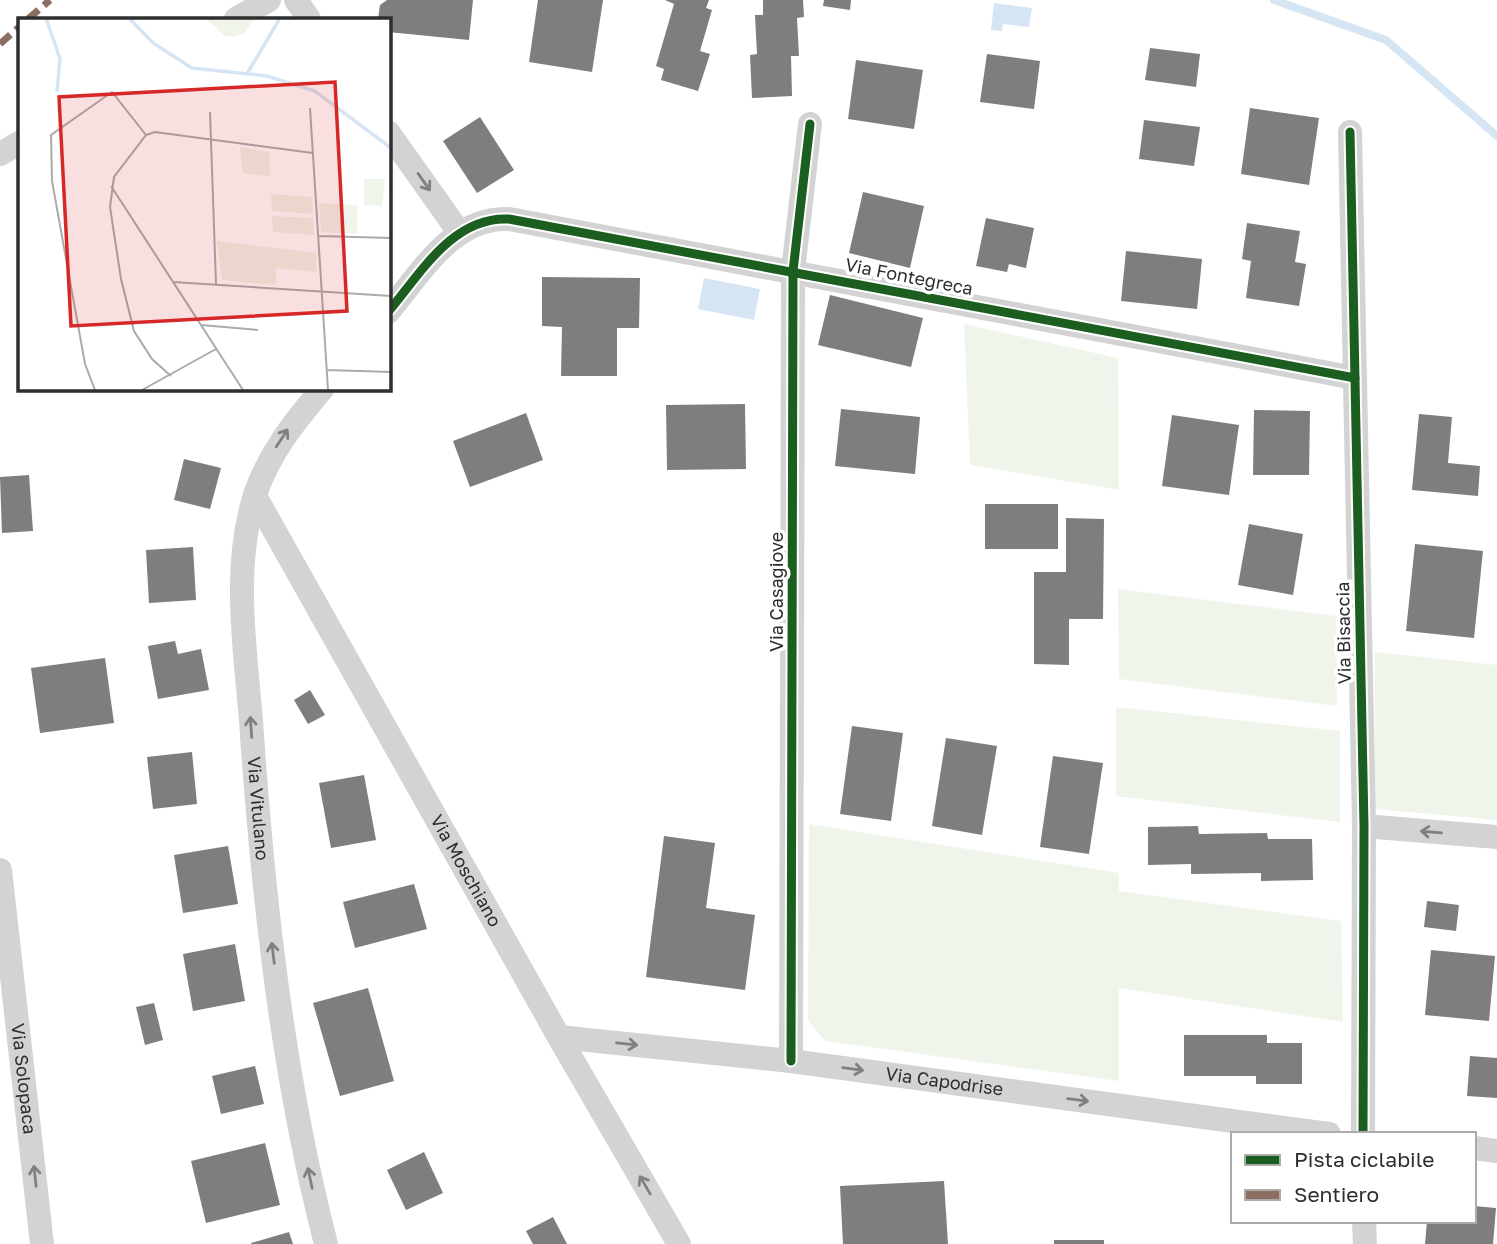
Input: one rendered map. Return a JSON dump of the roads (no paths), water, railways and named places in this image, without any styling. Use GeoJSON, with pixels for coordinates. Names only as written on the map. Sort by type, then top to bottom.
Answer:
{"type":"FeatureCollection","features":[{"type":"Feature","properties":{"kind":"street"},"geometry":{"type":"LineString","coordinates":[[238,18],[269,0]]}},
{"type":"Feature","properties":{"kind":"street"},"geometry":{"type":"LineString","coordinates":[[296,0],[308,18]]}},
{"type":"Feature","properties":{"kind":"street","name":"Via Casagiove"},"geometry":{"type":"LineString","coordinates":[[791,1061],[793,271],[810,124]]}},
{"type":"Feature","properties":{"kind":"street","name":"Via Bisaccia"},"geometry":{"type":"LineString","coordinates":[[1350,132],[1364,826],[1363,1132]]}},
{"type":"Feature","properties":{"kind":"street"},"geometry":{"type":"LineString","coordinates":[[390,135],[459,232],[390,310]]}},
{"type":"Feature","properties":{"kind":"street"},"geometry":{"type":"LineString","coordinates":[[0,154],[18,144]]}},
{"type":"Feature","properties":{"kind":"street","name":"Via Fontegreca"},"geometry":{"type":"LineString","coordinates":[[459,232],[482,221],[509,219],[1355,378]]}},
{"type":"Feature","properties":{"kind":"street","name":"Via Vitulano"},"geometry":{"type":"LineString","coordinates":[[321,390],[288,429],[274,452],[255,496],[245,553],[243,611],[259,840],[289,1070],[326,1244]]}},
{"type":"Feature","properties":{"kind":"street","name":"Via Moschiano"},"geometry":{"type":"LineString","coordinates":[[255,496],[559,1037],[679,1244]]}},
{"type":"Feature","properties":{"kind":"street"},"geometry":{"type":"LineString","coordinates":[[1364,826],[1497,837]]}},
{"type":"Feature","properties":{"kind":"street","name":"Via Solopaca"},"geometry":{"type":"LineString","coordinates":[[0,870],[42,1244]]}},
{"type":"Feature","properties":{"kind":"street","name":"Via Capodrise"},"geometry":{"type":"LineString","coordinates":[[559,1037],[791,1061],[1314,1132]]}},
{"type":"Feature","properties":{"kind":"street"},"geometry":{"type":"LineString","coordinates":[[1476,1149],[1497,1150]]}},
{"type":"Feature","properties":{"kind":"street"},"geometry":{"type":"LineString","coordinates":[[1364,1223],[1365,1244]]}},
{"type":"Feature","properties":{"kind":"water"},"geometry":{"type":"Polygon","coordinates":[[[994,3],[1032,8],[1029,27],[1003,24],[1002,31],[991,30],[994,3]]]}},
{"type":"Feature","properties":{"kind":"water"},"geometry":{"type":"Polygon","coordinates":[[[704,278],[760,289],[754,320],[698,309],[704,278]]]}},
{"type":"Feature","properties":{"kind":"waterway"},"geometry":{"type":"LineString","coordinates":[[1274,0],[1386,40],[1497,136]]}}]}
